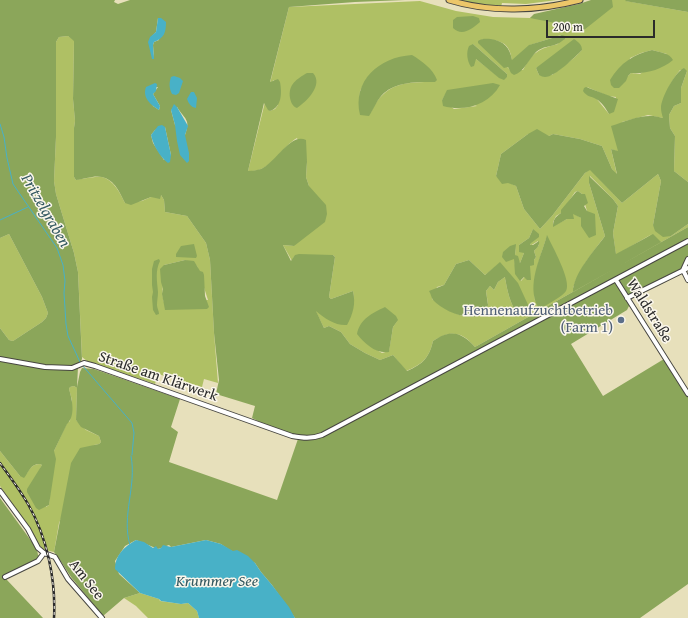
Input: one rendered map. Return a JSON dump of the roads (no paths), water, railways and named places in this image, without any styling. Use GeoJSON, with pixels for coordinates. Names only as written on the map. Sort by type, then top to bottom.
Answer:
{"type":"FeatureCollection","features":[{"type":"Feature","properties":{"kind":"main road"},"geometry":{"type":"LineString","coordinates":[[449,0],[474,6],[499,9],[520,9],[545,7],[580,0]]}},
{"type":"Feature","properties":{"kind":"street"},"geometry":{"type":"LineString","coordinates":[[616,280],[688,241]]}},
{"type":"Feature","properties":{"kind":"street"},"geometry":{"type":"LineString","coordinates":[[683,270],[688,259]]}},
{"type":"Feature","properties":{"kind":"street"},"geometry":{"type":"LineString","coordinates":[[627,298],[688,268]]}},
{"type":"Feature","properties":{"kind":"street"},"geometry":{"type":"LineString","coordinates":[[683,270],[688,280]]}},
{"type":"Feature","properties":{"kind":"street","name":"Waldstraße"},"geometry":{"type":"LineString","coordinates":[[616,280],[688,394]]}},
{"type":"Feature","properties":{"kind":"street","name":"Straße am Klärwerk"},"geometry":{"type":"LineString","coordinates":[[0,359],[44,367],[72,368],[81,364],[95,366],[292,436],[306,439],[322,435],[502,338],[616,280]]}},
{"type":"Feature","properties":{"kind":"street"},"geometry":{"type":"LineString","coordinates":[[0,491],[28,529],[38,548],[44,553],[38,561],[5,577]]}},
{"type":"Feature","properties":{"kind":"street","name":"Am See"},"geometry":{"type":"LineString","coordinates":[[44,553],[53,556],[68,578],[102,618]]}},
{"type":"Feature","properties":{"kind":"water"},"geometry":{"type":"Polygon","coordinates":[[[158,18],[161,18],[166,22],[166,29],[164,35],[154,42],[154,59],[152,59],[148,42],[150,37],[156,32],[158,18]]]}},
{"type":"Feature","properties":{"kind":"water"},"geometry":{"type":"Polygon","coordinates":[[[174,76],[183,81],[179,93],[176,95],[172,94],[170,88],[171,77],[174,76]]]}},
{"type":"Feature","properties":{"kind":"water"},"geometry":{"type":"Polygon","coordinates":[[[155,83],[157,84],[156,91],[153,94],[160,106],[159,110],[148,101],[145,95],[146,87],[155,83]]]}},
{"type":"Feature","properties":{"kind":"water"},"geometry":{"type":"Polygon","coordinates":[[[191,92],[194,92],[197,98],[196,108],[190,105],[187,99],[191,92]]]}},
{"type":"Feature","properties":{"kind":"water"},"geometry":{"type":"Polygon","coordinates":[[[174,104],[188,126],[185,135],[189,153],[189,161],[187,163],[180,155],[171,110],[174,104]]]}},
{"type":"Feature","properties":{"kind":"water"},"geometry":{"type":"Polygon","coordinates":[[[162,125],[165,127],[171,155],[170,162],[168,163],[162,158],[157,150],[151,135],[158,126],[162,125]]]}},
{"type":"Feature","properties":{"kind":"water","name":"Krummer See"},"geometry":{"type":"Polygon","coordinates":[[[136,540],[144,542],[153,548],[156,546],[158,549],[163,545],[171,547],[206,540],[221,544],[233,551],[237,550],[248,556],[255,563],[289,607],[295,618],[199,618],[197,611],[188,603],[181,604],[161,601],[140,593],[115,569],[118,556],[136,540]]]}},
{"type":"Feature","properties":{"kind":"waterway","name":"Pritzelgraben"},"geometry":{"type":"LineString","coordinates":[[0,124],[13,184],[57,248],[63,265],[68,336],[80,362]]}},
{"type":"Feature","properties":{"kind":"waterway"},"geometry":{"type":"LineString","coordinates":[[0,220],[28,207]]}},
{"type":"Feature","properties":{"kind":"waterway","name":"Pritzelgraben"},"geometry":{"type":"LineString","coordinates":[[82,365],[132,423],[134,433],[132,455]]}},
{"type":"Feature","properties":{"kind":"waterway","name":"Pritzelgraben"},"geometry":{"type":"LineString","coordinates":[[130,545],[127,523],[132,478],[131,456]]}},
{"type":"Feature","properties":{"kind":"railway"},"geometry":{"type":"LineString","coordinates":[[0,463],[25,499],[40,530],[52,574],[54,618]]}},
{"type":"Feature","properties":{"kind":"place","name":"Hennenaufzuchtbetrieb (Farm 1)"},"geometry":{"type":"Point","coordinates":[621,320]}}]}
